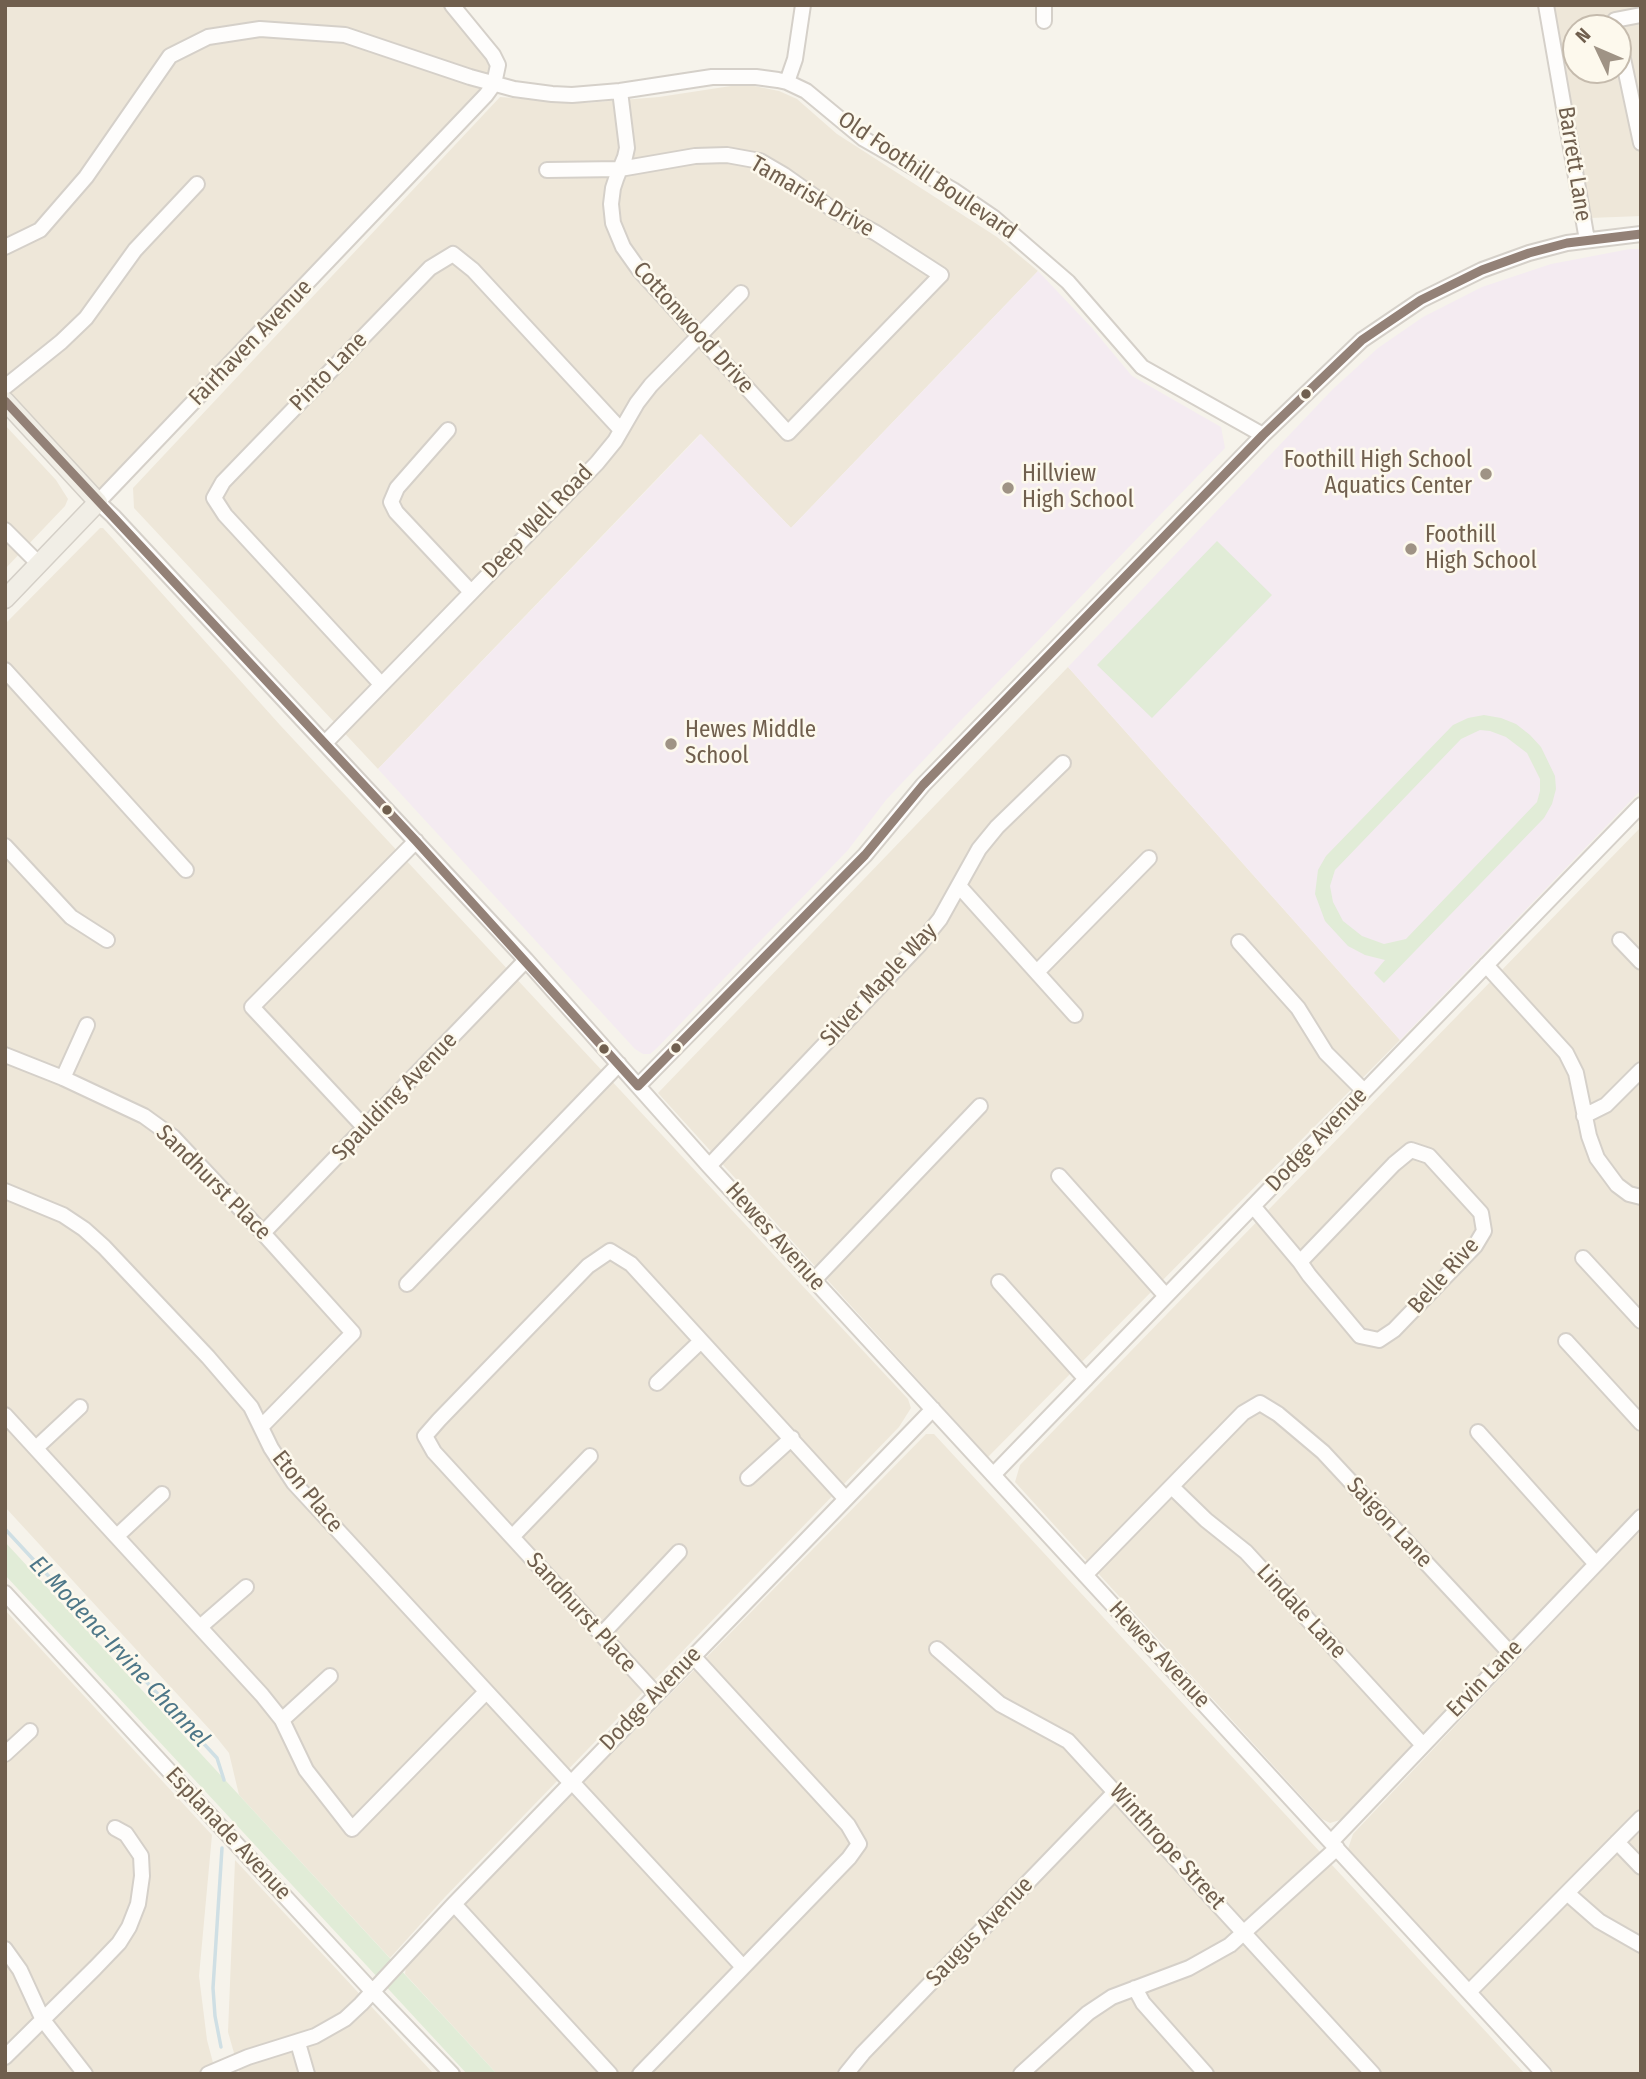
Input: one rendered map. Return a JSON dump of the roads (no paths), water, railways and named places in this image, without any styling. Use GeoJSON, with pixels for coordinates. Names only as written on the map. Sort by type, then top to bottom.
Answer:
{"type":"FeatureCollection","features":[{"type":"Feature","properties":{"kind":"main road","name":"Hewes Avenue"},"geometry":{"type":"LineString","coordinates":[[5,401],[98,502]]}},
{"type":"Feature","properties":{"kind":"main road","name":"Fairhaven Avenue"},"geometry":{"type":"LineString","coordinates":[[5,599],[98,502]]}},
{"type":"Feature","properties":{"kind":"street"},"geometry":{"type":"LineString","coordinates":[[788,82],[795,59],[803,5]]}},
{"type":"Feature","properties":{"kind":"street"},"geometry":{"type":"LineString","coordinates":[[1044,5],[1044,21]]}},
{"type":"Feature","properties":{"kind":"street","name":"Barrett Lane"},"geometry":{"type":"LineString","coordinates":[[1546,5],[1587,240]]}},
{"type":"Feature","properties":{"kind":"street"},"geometry":{"type":"LineString","coordinates":[[453,6],[493,55],[498,73],[494,84]]}},
{"type":"Feature","properties":{"kind":"street","name":"Old Foothill Boulevard"},"geometry":{"type":"LineString","coordinates":[[5,247],[40,230],[86,177],[170,56],[208,37],[260,29],[345,34],[494,84],[530,92],[562,94],[620,91],[712,77],[756,77],[788,82],[817,100],[864,139],[973,203],[1021,239],[1068,282],[1142,367],[1263,435]]}},
{"type":"Feature","properties":{"kind":"street","name":"Fairhaven Avenue"},"geometry":{"type":"LineString","coordinates":[[98,502],[475,108],[494,84]]}},
{"type":"Feature","properties":{"kind":"street"},"geometry":{"type":"LineString","coordinates":[[1628,84],[1641,143]]}},
{"type":"Feature","properties":{"kind":"street","name":"Cottonwood Drive"},"geometry":{"type":"LineString","coordinates":[[620,91],[627,148],[613,188],[611,204],[614,223],[623,247],[639,271],[788,433]]}},
{"type":"Feature","properties":{"kind":"street","name":"Tamarisk Drive"},"geometry":{"type":"LineString","coordinates":[[547,170],[620,169],[695,156],[727,155],[760,162],[941,275],[788,433]]}},
{"type":"Feature","properties":{"kind":"street"},"geometry":{"type":"LineString","coordinates":[[5,387],[80,324],[135,250],[197,184]]}},
{"type":"Feature","properties":{"kind":"street"},"geometry":{"type":"LineString","coordinates":[[638,1086],[855,865],[923,785],[1263,435],[1344,356],[1382,325],[1411,306],[1482,270],[1538,251],[1587,240],[1641,234]]}},
{"type":"Feature","properties":{"kind":"street","name":"Pinto Lane"},"geometry":{"type":"LineString","coordinates":[[381,684],[225,515],[214,498],[222,482],[420,277],[453,254],[473,270],[621,430]]}},
{"type":"Feature","properties":{"kind":"street","name":"Deep Well Road"},"geometry":{"type":"LineString","coordinates":[[324,743],[597,463],[651,385],[741,293]]}},
{"type":"Feature","properties":{"kind":"street"},"geometry":{"type":"LineString","coordinates":[[447,430],[397,488],[391,502],[396,512],[471,592]]}},
{"type":"Feature","properties":{"kind":"street","name":"Hewes Avenue"},"geometry":{"type":"LineString","coordinates":[[98,502],[526,960],[709,1166],[1544,2074]]}},
{"type":"Feature","properties":{"kind":"street"},"geometry":{"type":"LineString","coordinates":[[5,530],[39,564]]}},
{"type":"Feature","properties":{"kind":"street"},"geometry":{"type":"LineString","coordinates":[[5,670],[186,870]]}},
{"type":"Feature","properties":{"kind":"street","name":"Silver Maple Way"},"geometry":{"type":"LineString","coordinates":[[709,1166],[919,945],[940,919],[979,849],[1063,763]]}},
{"type":"Feature","properties":{"kind":"street","name":"Dodge Avenue"},"geometry":{"type":"LineString","coordinates":[[993,1475],[1641,805]]}},
{"type":"Feature","properties":{"kind":"street"},"geometry":{"type":"LineString","coordinates":[[365,1129],[252,1007],[416,841]]}},
{"type":"Feature","properties":{"kind":"street"},"geometry":{"type":"LineString","coordinates":[[5,846],[71,917],[107,940]]}},
{"type":"Feature","properties":{"kind":"street"},"geometry":{"type":"LineString","coordinates":[[1037,972],[1149,858]]}},
{"type":"Feature","properties":{"kind":"street"},"geometry":{"type":"LineString","coordinates":[[958,886],[1075,1015]]}},
{"type":"Feature","properties":{"kind":"street"},"geometry":{"type":"LineString","coordinates":[[1620,940],[1641,962]]}},
{"type":"Feature","properties":{"kind":"street"},"geometry":{"type":"LineString","coordinates":[[1239,942],[1298,1008],[1326,1053],[1364,1091]]}},
{"type":"Feature","properties":{"kind":"street","name":"Spaulding Avenue"},"geometry":{"type":"LineString","coordinates":[[263,1233],[526,960]]}},
{"type":"Feature","properties":{"kind":"street"},"geometry":{"type":"LineString","coordinates":[[1486,965],[1566,1053],[1576,1073],[1584,1116],[1597,1158],[1617,1185],[1629,1194],[1641,1197]]}},
{"type":"Feature","properties":{"kind":"street"},"geometry":{"type":"LineString","coordinates":[[63,1078],[87,1025]]}},
{"type":"Feature","properties":{"kind":"street","name":"Sandhurst Place"},"geometry":{"type":"LineString","coordinates":[[5,1055],[63,1078],[144,1116],[173,1137],[353,1333],[261,1427]]}},
{"type":"Feature","properties":{"kind":"street"},"geometry":{"type":"LineString","coordinates":[[407,1284],[619,1064]]}},
{"type":"Feature","properties":{"kind":"street"},"geometry":{"type":"LineString","coordinates":[[1584,1116],[1606,1105],[1641,1070]]}},
{"type":"Feature","properties":{"kind":"street"},"geometry":{"type":"LineString","coordinates":[[814,1280],[980,1106]]}},
{"type":"Feature","properties":{"kind":"street","name":"Belle Rive"},"geometry":{"type":"LineString","coordinates":[[1253,1206],[1360,1336],[1379,1340],[1394,1331],[1475,1246],[1484,1231],[1481,1213],[1429,1156],[1411,1150],[1394,1164],[1300,1262]]}},
{"type":"Feature","properties":{"kind":"street"},"geometry":{"type":"LineString","coordinates":[[1059,1176],[1166,1296]]}},
{"type":"Feature","properties":{"kind":"street","name":"Eton Place"},"geometry":{"type":"LineString","coordinates":[[5,1191],[63,1215],[85,1229],[104,1247],[208,1357],[251,1407],[271,1448],[294,1483],[743,1967]]}},
{"type":"Feature","properties":{"kind":"street","name":"Sandhurst Place"},"geometry":{"type":"LineString","coordinates":[[656,1694],[434,1452],[425,1436],[588,1266],[610,1251],[631,1264],[701,1341]]}},
{"type":"Feature","properties":{"kind":"street"},"geometry":{"type":"LineString","coordinates":[[1583,1258],[1641,1321]]}},
{"type":"Feature","properties":{"kind":"street"},"geometry":{"type":"LineString","coordinates":[[999,1282],[1086,1379]]}},
{"type":"Feature","properties":{"kind":"street"},"geometry":{"type":"LineString","coordinates":[[1566,1340],[1641,1423]]}},
{"type":"Feature","properties":{"kind":"street"},"geometry":{"type":"LineString","coordinates":[[657,1383],[701,1341],[845,1498]]}},
{"type":"Feature","properties":{"kind":"street","name":"Saigon Lane"},"geometry":{"type":"LineString","coordinates":[[1172,1487],[1243,1413],[1259,1403],[1278,1414],[1323,1452],[1510,1653]]}},
{"type":"Feature","properties":{"kind":"street"},"geometry":{"type":"LineString","coordinates":[[36,1448],[80,1407]]}},
{"type":"Feature","properties":{"kind":"street","name":"Dodge Avenue"},"geometry":{"type":"LineString","coordinates":[[208,2074],[248,2057],[298,2043],[345,2019],[933,1409]]}},
{"type":"Feature","properties":{"kind":"street"},"geometry":{"type":"LineString","coordinates":[[5,1415],[262,1695],[282,1720],[306,1770],[352,1829],[486,1692]]}},
{"type":"Feature","properties":{"kind":"street"},"geometry":{"type":"LineString","coordinates":[[1478,1432],[1596,1564]]}},
{"type":"Feature","properties":{"kind":"street"},"geometry":{"type":"LineString","coordinates":[[748,1478],[792,1438]]}},
{"type":"Feature","properties":{"kind":"street"},"geometry":{"type":"LineString","coordinates":[[512,1537],[590,1456]]}},
{"type":"Feature","properties":{"kind":"street"},"geometry":{"type":"LineString","coordinates":[[1085,1575],[1172,1487]]}},
{"type":"Feature","properties":{"kind":"street","name":"Lindale Lane"},"geometry":{"type":"LineString","coordinates":[[1172,1487],[1206,1520],[1246,1552],[1422,1744]]}},
{"type":"Feature","properties":{"kind":"street"},"geometry":{"type":"LineString","coordinates":[[117,1536],[162,1494]]}},
{"type":"Feature","properties":{"kind":"street","name":"Ervin Lane"},"geometry":{"type":"LineString","coordinates":[[1021,2074],[1088,2013],[1112,1997],[1200,1963],[1245,1933],[1334,1845],[1422,1744],[1641,1517]]}},
{"type":"Feature","properties":{"kind":"street"},"geometry":{"type":"LineString","coordinates":[[601,1634],[679,1552]]}},
{"type":"Feature","properties":{"kind":"street"},"geometry":{"type":"LineString","coordinates":[[200,1627],[246,1587]]}},
{"type":"Feature","properties":{"kind":"street","name":"Esplanade Avenue"},"geometry":{"type":"LineString","coordinates":[[5,1593],[452,2074]]}},
{"type":"Feature","properties":{"kind":"street","name":"Winthrope Street"},"geometry":{"type":"LineString","coordinates":[[937,1649],[1000,1704],[1068,1741],[1373,2074]]}},
{"type":"Feature","properties":{"kind":"street"},"geometry":{"type":"LineString","coordinates":[[640,2074],[849,1858],[859,1844],[848,1825],[693,1656]]}},
{"type":"Feature","properties":{"kind":"street"},"geometry":{"type":"LineString","coordinates":[[282,1720],[330,1676]]}},
{"type":"Feature","properties":{"kind":"street"},"geometry":{"type":"LineString","coordinates":[[5,1754],[30,1731]]}},
{"type":"Feature","properties":{"kind":"street","name":"Saugus Avenue"},"geometry":{"type":"LineString","coordinates":[[846,2074],[863,2053],[1116,1791]]}},
{"type":"Feature","properties":{"kind":"street"},"geometry":{"type":"LineString","coordinates":[[1469,1992],[1641,1818]]}},
{"type":"Feature","properties":{"kind":"street"},"geometry":{"type":"LineString","coordinates":[[5,2057],[119,1942],[129,1927],[138,1904],[142,1876],[141,1856],[126,1834],[115,1828]]}},
{"type":"Feature","properties":{"kind":"street"},"geometry":{"type":"LineString","coordinates":[[1617,1842],[1641,1867]]}},
{"type":"Feature","properties":{"kind":"street"},"geometry":{"type":"LineString","coordinates":[[1567,1893],[1599,1921],[1641,1945]]}},
{"type":"Feature","properties":{"kind":"street"},"geometry":{"type":"LineString","coordinates":[[454,1904],[610,2074]]}},
{"type":"Feature","properties":{"kind":"street"},"geometry":{"type":"LineString","coordinates":[[5,1949],[20,1970],[43,2020],[85,2074]]}},
{"type":"Feature","properties":{"kind":"street"},"geometry":{"type":"LineString","coordinates":[[1135,1988],[1143,2003],[1206,2074]]}},
{"type":"Feature","properties":{"kind":"street"},"geometry":{"type":"LineString","coordinates":[[298,2043],[307,2074]]}},
{"type":"Feature","properties":{"kind":"waterway","name":"El Modena-Irvine Channel"},"geometry":{"type":"LineString","coordinates":[[5,1529],[217,1758],[224,1780]]}},
{"type":"Feature","properties":{"kind":"waterway","name":"El Modena-Irvine Channel"},"geometry":{"type":"LineString","coordinates":[[221,2047],[213,1988],[222,1848]]}},
{"type":"Feature","properties":{"kind":"place","name":"Foothill High School Aquatics Center"},"geometry":{"type":"Point","coordinates":[1486,474]}},
{"type":"Feature","properties":{"kind":"place","name":"Hillview High School"},"geometry":{"type":"Point","coordinates":[1008,488]}},
{"type":"Feature","properties":{"kind":"place","name":"Foothill High School"},"geometry":{"type":"Point","coordinates":[1411,549]}},
{"type":"Feature","properties":{"kind":"place","name":"Hewes Middle School"},"geometry":{"type":"Point","coordinates":[671,744]}}]}
